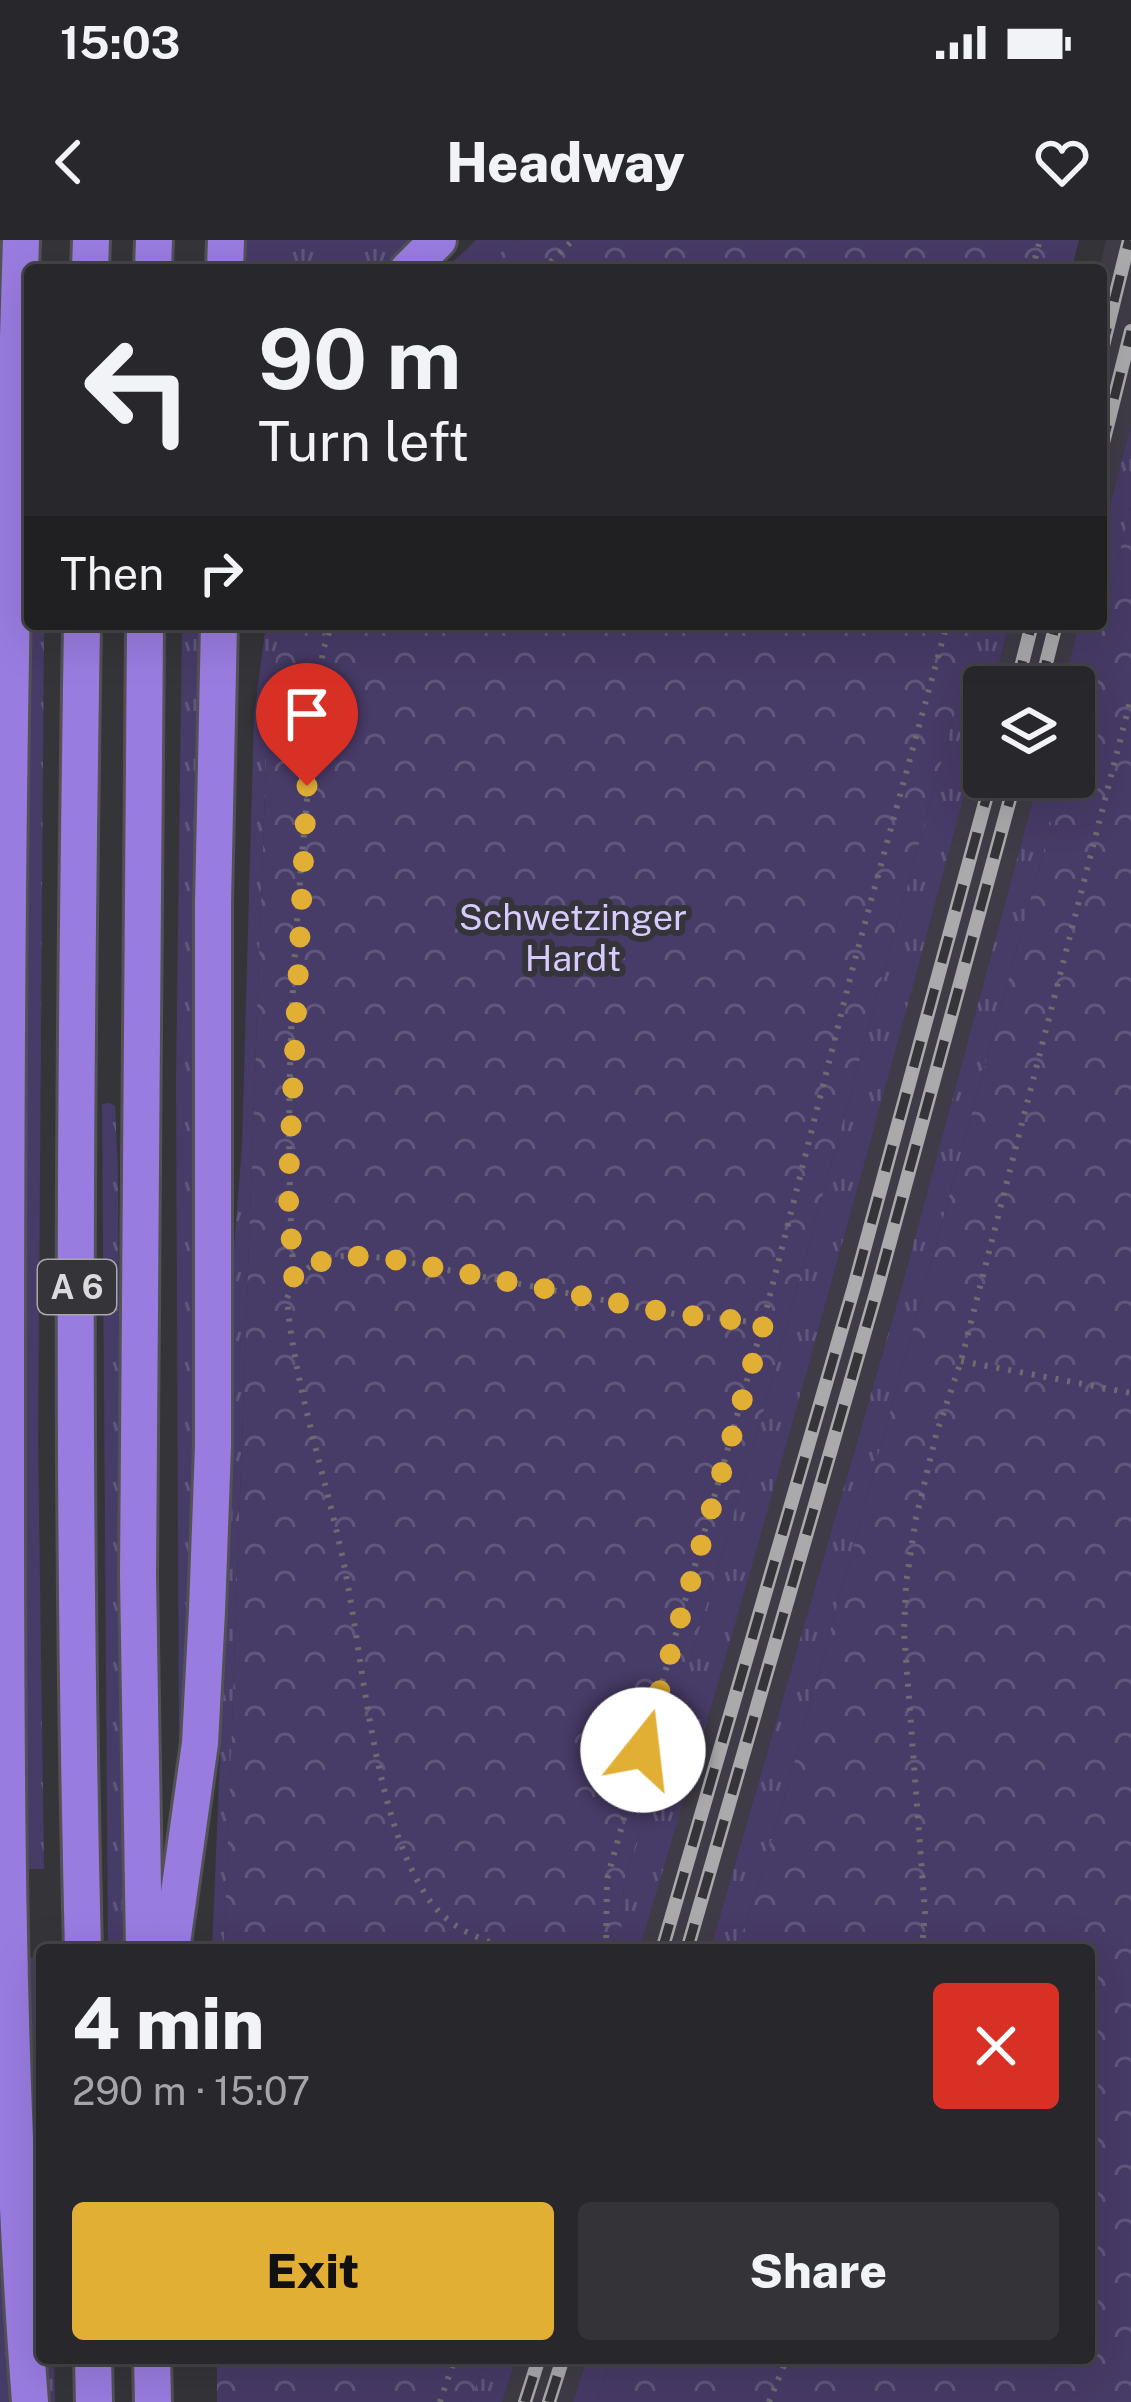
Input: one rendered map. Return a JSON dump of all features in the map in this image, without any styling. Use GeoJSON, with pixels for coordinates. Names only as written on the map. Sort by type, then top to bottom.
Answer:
{"type":"FeatureCollection","features":[{"type":"Feature","properties":{"kind":"highway"},"geometry":{"type":"LineString","coordinates":[[3,960],[21,240]]}},
{"type":"Feature","properties":{"kind":"highway"},"geometry":{"type":"LineString","coordinates":[[414,264],[438,240]]}},
{"type":"Feature","properties":{"kind":"highway","name":"A 6"},"geometry":{"type":"LineString","coordinates":[[82,630],[76,1513],[83,1944]]}},
{"type":"Feature","properties":{"kind":"highway","name":"A 6"},"geometry":{"type":"LineString","coordinates":[[144,1944],[138,1552],[145,630]]}},
{"type":"Feature","properties":{"kind":"highway"},"geometry":{"type":"LineString","coordinates":[[172,1944],[200,1743],[213,1446],[213,903],[219,630]]}},
{"type":"Feature","properties":{"kind":"highway"},"geometry":{"type":"LineString","coordinates":[[218,674],[237,630]]}},
{"type":"Feature","properties":{"kind":"highway","name":"A 6"},"geometry":{"type":"LineString","coordinates":[[3,960],[3,1658],[11,2034],[30,2402]]}},
{"type":"Feature","properties":{"kind":"highway"},"geometry":{"type":"LineString","coordinates":[[93,2364],[94,2402]]}},
{"type":"Feature","properties":{"kind":"highway"},"geometry":{"type":"LineString","coordinates":[[152,2364],[153,2402]]}},
{"type":"Feature","properties":{"kind":"path"},"geometry":{"type":"LineString","coordinates":[[548,264],[573,240]]}},
{"type":"Feature","properties":{"kind":"path"},"geometry":{"type":"LineString","coordinates":[[294,1281],[288,1191],[302,831],[323,650],[330,630]]}},
{"type":"Feature","properties":{"kind":"path"},"geometry":{"type":"LineString","coordinates":[[606,1944],[607,1879],[764,1323],[854,962],[945,630]]}},
{"type":"Feature","properties":{"kind":"path"},"geometry":{"type":"LineString","coordinates":[[922,1944],[925,1912],[904,1632],[916,1518],[962,1361],[1131,698]]}},
{"type":"Feature","properties":{"kind":"path"},"geometry":{"type":"LineString","coordinates":[[494,1944],[463,1934],[441,1916],[422,1890],[398,1836],[288,1318],[287,1298],[294,1281],[308,1266],[324,1260],[364,1256],[675,1314],[764,1323]]}},
{"type":"Feature","properties":{"kind":"path"},"geometry":{"type":"LineString","coordinates":[[962,1361],[1131,1393]]}},
{"type":"Feature","properties":{"kind":"path"},"geometry":{"type":"LineString","coordinates":[[440,2402],[453,2364]]}},
{"type":"Feature","properties":{"kind":"path"},"geometry":{"type":"LineString","coordinates":[[769,2402],[785,2364]]}},
{"type":"Feature","properties":{"kind":"shaded area"},"geometry":{"type":"Polygon","coordinates":[[[1106,240],[1131,240],[1131,424],[1107,517],[1107,264],[1100,264],[1106,240]]]}},
{"type":"Feature","properties":{"kind":"shaded area"},"geometry":{"type":"Polygon","coordinates":[[[1007,630],[1077,630],[1068,666],[998,666],[1007,630]]]}},
{"type":"Feature","properties":{"kind":"shaded area"},"geometry":{"type":"Polygon","coordinates":[[[963,798],[1033,798],[898,1300],[712,1944],[641,1944],[832,1281],[963,798]]]}},
{"type":"Feature","properties":{"kind":"shaded area"},"geometry":{"type":"Polygon","coordinates":[[[514,2364],[585,2364],[573,2402],[502,2402],[514,2364]]]}},
{"type":"Feature","properties":{"kind":"green space"},"geometry":{"type":"Polygon","coordinates":[[[243,240],[422,240],[400,264],[242,264],[243,240]]]}},
{"type":"Feature","properties":{"kind":"green space"},"geometry":{"type":"Polygon","coordinates":[[[476,240],[515,240],[488,264],[451,264],[476,240]]]}},
{"type":"Feature","properties":{"kind":"green space"},"geometry":{"type":"Polygon","coordinates":[[[515,240],[1079,240],[1073,264],[488,264],[515,240]]]}},
{"type":"Feature","properties":{"kind":"green space"},"geometry":{"type":"Polygon","coordinates":[[[1131,424],[1131,507],[1107,605],[1107,517],[1131,424]]]}},
{"type":"Feature","properties":{"kind":"green space"},"geometry":{"type":"Polygon","coordinates":[[[1131,507],[1131,2402],[597,2402],[608,2364],[1095,2364],[1095,1944],[739,1944],[780,1814],[1058,798],[1095,798],[1092,666],[1101,630],[1107,630],[1107,605],[1131,507]]]}},
{"type":"Feature","properties":{"kind":"green space"},"geometry":{"type":"Polygon","coordinates":[[[25,630],[44,630],[38,1441],[44,1869],[22,1869],[25,630]]]}},
{"type":"Feature","properties":{"kind":"green space"},"geometry":{"type":"Polygon","coordinates":[[[182,630],[204,630],[196,1560],[182,1748],[179,1745],[176,1084],[182,630]]]}},
{"type":"Feature","properties":{"kind":"green space"},"geometry":{"type":"Polygon","coordinates":[[[265,630],[281,630],[268,705],[224,1944],[212,1944],[228,1566],[231,1286],[242,1146],[254,715],[265,630]]]}},
{"type":"Feature","properties":{"kind":"green space","name":"Schwetzinger Hardt"},"geometry":{"type":"Polygon","coordinates":[[[281,630],[977,630],[967,666],[963,666],[963,682],[758,1431],[624,1883],[620,1944],[224,1944],[268,705],[281,630]]]}},
{"type":"Feature","properties":{"kind":"green space"},"geometry":{"type":"Polygon","coordinates":[[[977,630],[1007,630],[998,666],[967,666],[977,630]]]}},
{"type":"Feature","properties":{"kind":"green space"},"geometry":{"type":"Polygon","coordinates":[[[1077,630],[1101,630],[1092,666],[1068,666],[1077,630]]]}},
{"type":"Feature","properties":{"kind":"green space"},"geometry":{"type":"Polygon","coordinates":[[[963,682],[963,798],[773,1490],[641,1944],[620,1944],[624,1883],[758,1431],[963,682]]]}},
{"type":"Feature","properties":{"kind":"green space"},"geometry":{"type":"Polygon","coordinates":[[[1033,798],[1058,798],[780,1814],[739,1944],[712,1944],[898,1300],[1033,798]]]}},
{"type":"Feature","properties":{"kind":"green space"},"geometry":{"type":"Polygon","coordinates":[[[102,1104],[115,1106],[118,1172],[123,1944],[108,1944],[102,1104]]]}},
{"type":"Feature","properties":{"kind":"green space"},"geometry":{"type":"Polygon","coordinates":[[[36,1957],[36,2230],[25,1959],[36,1957]]]}},
{"type":"Feature","properties":{"kind":"green space"},"geometry":{"type":"Polygon","coordinates":[[[0,2235],[14,2402],[0,2402],[0,2235]]]}},
{"type":"Feature","properties":{"kind":"green space"},"geometry":{"type":"Polygon","coordinates":[[[41,2364],[54,2364],[55,2402],[43,2402],[41,2364]]]}},
{"type":"Feature","properties":{"kind":"green space"},"geometry":{"type":"Polygon","coordinates":[[[217,2364],[482,2364],[471,2402],[217,2402],[217,2364]]]}},
{"type":"Feature","properties":{"kind":"green space"},"geometry":{"type":"Polygon","coordinates":[[[482,2364],[514,2364],[502,2402],[471,2402],[482,2364]]]}},
{"type":"Feature","properties":{"kind":"green space"},"geometry":{"type":"Polygon","coordinates":[[[585,2364],[608,2364],[597,2402],[573,2402],[585,2364]]]}},
{"type":"Feature","properties":{"kind":"railway"},"geometry":{"type":"LineString","coordinates":[[1107,330],[1129,240]]}},
{"type":"Feature","properties":{"kind":"railway"},"geometry":{"type":"LineString","coordinates":[[1107,427],[1131,331]]}},
{"type":"Feature","properties":{"kind":"railway"},"geometry":{"type":"LineString","coordinates":[[1021,666],[1030,630]]}},
{"type":"Feature","properties":{"kind":"railway"},"geometry":{"type":"LineString","coordinates":[[1045,666],[1054,630]]}},
{"type":"Feature","properties":{"kind":"railway"},"geometry":{"type":"LineString","coordinates":[[664,1944],[854,1287],[986,798]]}},
{"type":"Feature","properties":{"kind":"railway"},"geometry":{"type":"LineString","coordinates":[[689,1944],[876,1293],[1010,798]]}},
{"type":"Feature","properties":{"kind":"railway"},"geometry":{"type":"LineString","coordinates":[[525,2402],[537,2364]]}},
{"type":"Feature","properties":{"kind":"railway"},"geometry":{"type":"LineString","coordinates":[[549,2402],[561,2364]]}},
{"type":"Feature","properties":{"kind":"route"},"geometry":{"type":"LineString","coordinates":[[307,786],[288,1191],[294,1281],[308,1266],[343,1255],[386,1258],[675,1314],[764,1323],[643,1750]]}}]}
